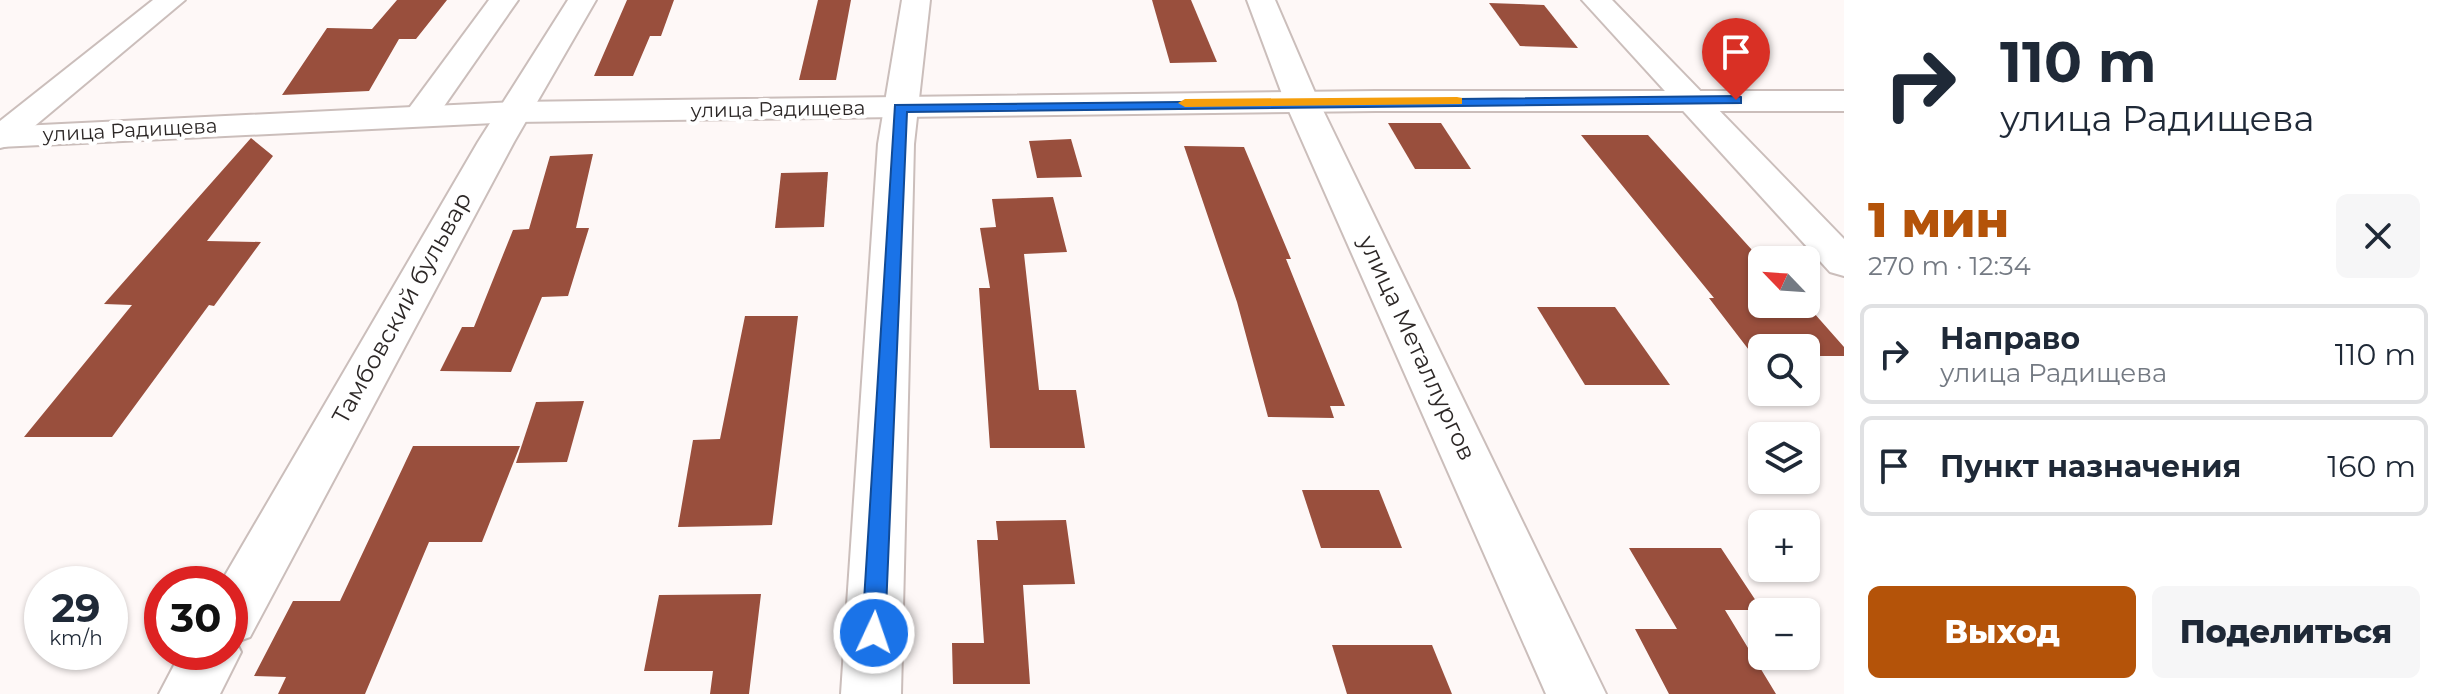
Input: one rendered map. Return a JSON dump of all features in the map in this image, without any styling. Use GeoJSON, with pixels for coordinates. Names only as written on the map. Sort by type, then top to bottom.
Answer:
{"type":"FeatureCollection","features":[{"type":"Feature","properties":{"kind":"street"},"geometry":{"type":"LineString","coordinates":[[1,137],[171,0]]}},
{"type":"Feature","properties":{"kind":"street"},"geometry":{"type":"LineString","coordinates":[[421,115],[504,0]]}},
{"type":"Feature","properties":{"kind":"street","name":"Тамбовский бульвар"},"geometry":{"type":"LineString","coordinates":[[248,586],[381,344],[582,0]]}},
{"type":"Feature","properties":{"kind":"street"},"geometry":{"type":"LineString","coordinates":[[871,694],[900,108],[916,0]]}},
{"type":"Feature","properties":{"kind":"street","name":"улица Металлургов"},"geometry":{"type":"LineString","coordinates":[[1261,0],[1302,102],[1576,694]]}},
{"type":"Feature","properties":{"kind":"street"},"geometry":{"type":"LineString","coordinates":[[1596,0],[1687,101],[1844,263]]}},
{"type":"Feature","properties":{"kind":"street","name":"улица Радищева"},"geometry":{"type":"LineString","coordinates":[[1,137],[514,112],[1302,102],[1844,101]]}},
{"type":"Feature","properties":{"kind":"street"},"geometry":{"type":"LineString","coordinates":[[189,694],[202,670]]}},
{"type":"Feature","properties":{"kind":"building"},"geometry":{"type":"Polygon","coordinates":[[[397,0],[447,0],[416,39],[399,39],[369,91],[282,95],[327,28],[372,29],[397,0]]]}},
{"type":"Feature","properties":{"kind":"building"},"geometry":{"type":"Polygon","coordinates":[[[627,0],[674,0],[661,36],[650,36],[633,76],[594,76],[627,0]]]}},
{"type":"Feature","properties":{"kind":"building"},"geometry":{"type":"Polygon","coordinates":[[[818,0],[851,0],[836,80],[799,80],[818,0]]]}},
{"type":"Feature","properties":{"kind":"building"},"geometry":{"type":"Polygon","coordinates":[[[1152,0],[1191,0],[1217,62],[1170,63],[1152,0]]]}},
{"type":"Feature","properties":{"kind":"building"},"geometry":{"type":"Polygon","coordinates":[[[1489,3],[1544,5],[1578,48],[1520,46],[1489,3]]]}},
{"type":"Feature","properties":{"kind":"building"},"geometry":{"type":"Polygon","coordinates":[[[1388,123],[1441,123],[1471,169],[1415,169],[1388,123]]]}},
{"type":"Feature","properties":{"kind":"building"},"geometry":{"type":"Polygon","coordinates":[[[1581,135],[1648,135],[1748,246],[1748,318],[1818,318],[1844,347],[1844,356],[1820,356],[1820,334],[1748,334],[1748,349],[1709,298],[1714,298],[1581,135]]]}},
{"type":"Feature","properties":{"kind":"building"},"geometry":{"type":"Polygon","coordinates":[[[251,138],[273,156],[207,241],[261,242],[214,306],[209,305],[112,437],[24,437],[132,305],[104,304],[251,138]]]}},
{"type":"Feature","properties":{"kind":"building"},"geometry":{"type":"Polygon","coordinates":[[[1071,139],[1082,177],[1037,178],[1029,141],[1071,139]]]}},
{"type":"Feature","properties":{"kind":"building"},"geometry":{"type":"Polygon","coordinates":[[[1184,146],[1244,147],[1291,259],[1286,259],[1345,406],[1330,406],[1334,418],[1268,417],[1237,302],[1184,146]]]}},
{"type":"Feature","properties":{"kind":"building"},"geometry":{"type":"Polygon","coordinates":[[[593,154],[576,228],[589,228],[568,296],[542,297],[511,372],[440,371],[462,327],[474,327],[513,230],[529,229],[550,156],[593,154]]]}},
{"type":"Feature","properties":{"kind":"building"},"geometry":{"type":"Polygon","coordinates":[[[828,172],[824,227],[775,228],[781,173],[828,172]]]}},
{"type":"Feature","properties":{"kind":"building"},"geometry":{"type":"Polygon","coordinates":[[[1053,197],[1067,252],[1024,254],[1039,390],[1076,390],[1085,448],[990,448],[979,288],[990,288],[980,228],[996,227],[992,199],[1053,197]]]}},
{"type":"Feature","properties":{"kind":"building"},"geometry":{"type":"Polygon","coordinates":[[[1537,307],[1615,307],[1670,385],[1585,385],[1537,307]]]}},
{"type":"Feature","properties":{"kind":"building"},"geometry":{"type":"Polygon","coordinates":[[[745,316],[798,316],[772,525],[678,527],[693,440],[720,439],[745,316]]]}},
{"type":"Feature","properties":{"kind":"building"},"geometry":{"type":"Polygon","coordinates":[[[584,401],[567,462],[516,463],[536,402],[584,401]]]}},
{"type":"Feature","properties":{"kind":"building"},"geometry":{"type":"Polygon","coordinates":[[[413,446],[520,446],[482,542],[429,542],[365,694],[278,694],[286,677],[254,676],[293,601],[340,601],[413,446]]]}},
{"type":"Feature","properties":{"kind":"building"},"geometry":{"type":"Polygon","coordinates":[[[1302,490],[1379,490],[1402,548],[1321,548],[1302,490]]]}},
{"type":"Feature","properties":{"kind":"building"},"geometry":{"type":"Polygon","coordinates":[[[1066,520],[1075,584],[1023,585],[1030,684],[953,684],[952,643],[984,643],[977,540],[998,540],[996,521],[1066,520]]]}},
{"type":"Feature","properties":{"kind":"building"},"geometry":{"type":"Polygon","coordinates":[[[1629,548],[1721,548],[1754,598],[1748,598],[1748,610],[1725,610],[1748,648],[1748,670],[1761,670],[1776,694],[1669,694],[1635,629],[1677,629],[1629,548]]]}},
{"type":"Feature","properties":{"kind":"building"},"geometry":{"type":"Polygon","coordinates":[[[761,594],[749,694],[710,694],[713,671],[644,671],[659,595],[761,594]]]}},
{"type":"Feature","properties":{"kind":"building"},"geometry":{"type":"Polygon","coordinates":[[[1332,645],[1432,645],[1452,694],[1347,694],[1332,645]]]}},
{"type":"Feature","properties":{"kind":"slow traffic"},"geometry":{"type":"LineString","coordinates":[[1185,103],[1457,101]]}},
{"type":"Feature","properties":{"kind":"route"},"geometry":{"type":"LineString","coordinates":[[874,633],[900,108],[1376,101],[1736,100]]}}]}
